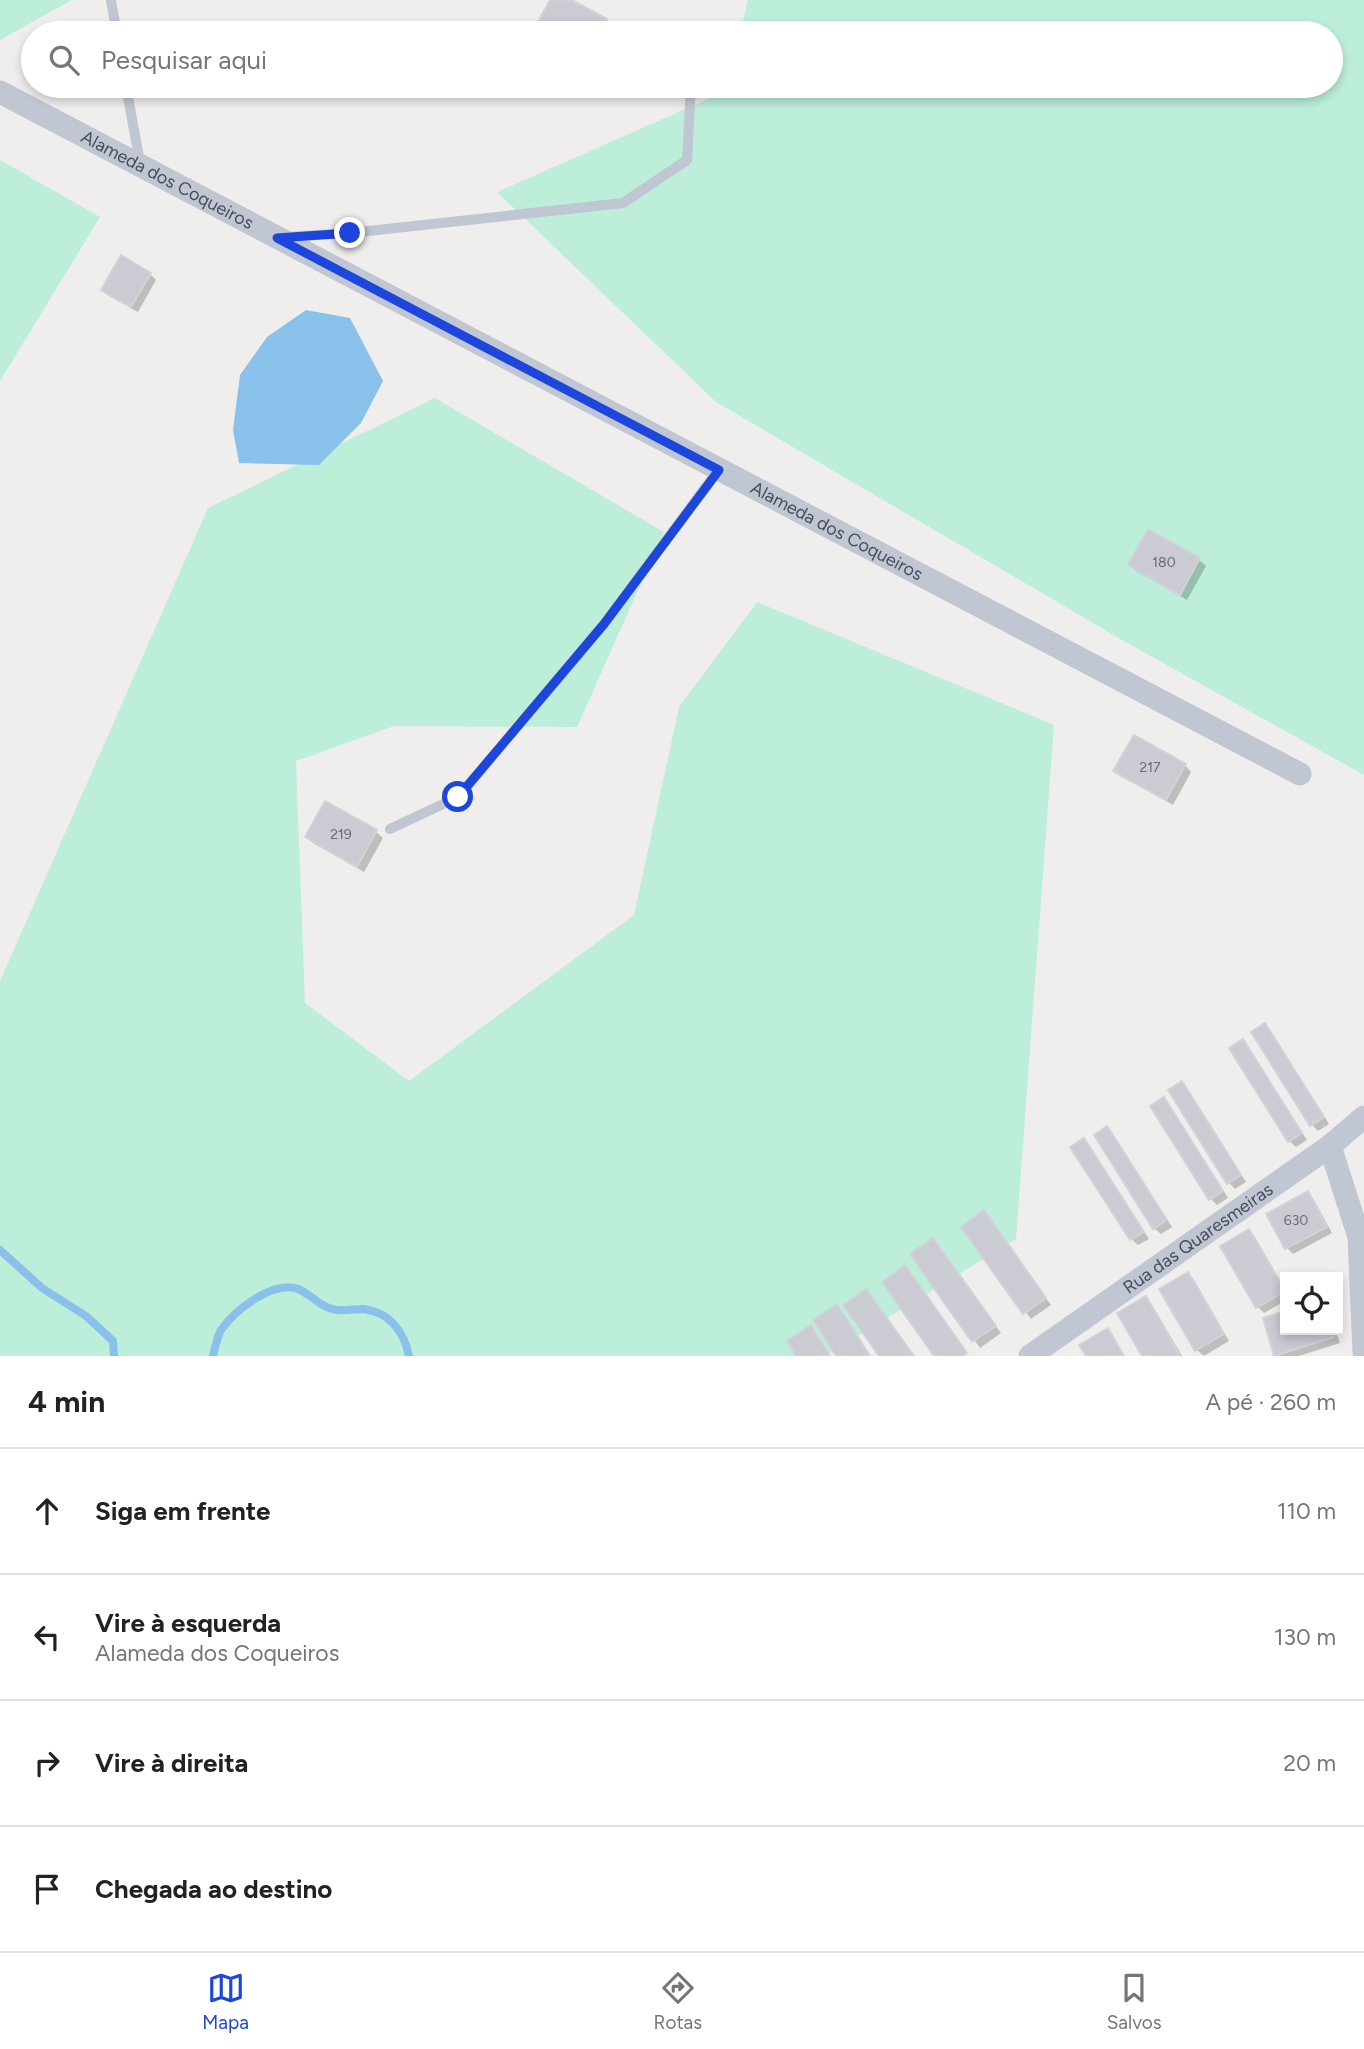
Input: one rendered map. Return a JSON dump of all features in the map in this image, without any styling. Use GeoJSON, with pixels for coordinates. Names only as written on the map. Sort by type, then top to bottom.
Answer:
{"type":"FeatureCollection","features":[{"type":"Feature","properties":{"kind":"street","name":"Alameda dos Coqueiros"},"geometry":{"type":"LineString","coordinates":[[0,92],[1300,774]]}},
{"type":"Feature","properties":{"kind":"street","name":"Rua das Quaresmeiras"},"geometry":{"type":"LineString","coordinates":[[1030,1356],[1330,1146],[1364,1117]]}},
{"type":"Feature","properties":{"kind":"street"},"geometry":{"type":"LineString","coordinates":[[1330,1146],[1359,1237],[1364,1352]]}},
{"type":"Feature","properties":{"kind":"lane"},"geometry":{"type":"LineString","coordinates":[[111,1],[115,21]]}},
{"type":"Feature","properties":{"kind":"lane"},"geometry":{"type":"LineString","coordinates":[[128,98],[140,166]]}},
{"type":"Feature","properties":{"kind":"lane"},"geometry":{"type":"LineString","coordinates":[[277,238],[350,233],[623,203],[687,160],[690,98]]}},
{"type":"Feature","properties":{"kind":"lane"},"geometry":{"type":"LineString","coordinates":[[390,829],[458,797],[604,624],[719,470]]}},
{"type":"Feature","properties":{"kind":"green space"},"geometry":{"type":"Polygon","coordinates":[[[0,0],[72,0],[34,21],[21,21],[21,28],[0,40],[0,0]]]}},
{"type":"Feature","properties":{"kind":"green space"},"geometry":{"type":"Polygon","coordinates":[[[748,0],[1364,0],[1364,775],[1122,640],[716,402],[497,192],[710,98],[1343,98],[1343,21],[743,21],[748,0]]]}},
{"type":"Feature","properties":{"kind":"green space"},"geometry":{"type":"Polygon","coordinates":[[[0,160],[100,217],[0,381],[0,160]]]}},
{"type":"Feature","properties":{"kind":"green space"},"geometry":{"type":"Polygon","coordinates":[[[435,398],[664,532],[577,727],[394,726],[296,761],[305,1003],[409,1081],[634,915],[679,707],[757,602],[1054,725],[1016,1239],[825,1356],[0,1356],[0,981],[208,508],[435,398]]]}},
{"type":"Feature","properties":{"kind":"water"},"geometry":{"type":"Polygon","coordinates":[[[306,310],[350,318],[383,381],[361,423],[319,465],[239,463],[233,430],[240,375],[267,337],[306,310]]]}},
{"type":"Feature","properties":{"kind":"building"},"geometry":{"type":"Polygon","coordinates":[[[550,0],[572,0],[607,19],[606,21],[538,21],[550,0]]]}},
{"type":"Feature","properties":{"kind":"building"},"geometry":{"type":"Polygon","coordinates":[[[121,255],[151,273],[131,307],[101,290],[121,255]]]}},
{"type":"Feature","properties":{"kind":"building"},"geometry":{"type":"Polygon","coordinates":[[[1148,529],[1200,558],[1180,595],[1128,565],[1148,529]]]}},
{"type":"Feature","properties":{"kind":"building"},"geometry":{"type":"Polygon","coordinates":[[[1134,735],[1186,764],[1166,800],[1113,771],[1134,735]]]}},
{"type":"Feature","properties":{"kind":"building"},"geometry":{"type":"Polygon","coordinates":[[[325,801],[377,830],[357,867],[305,837],[325,801]]]}},
{"type":"Feature","properties":{"kind":"building"},"geometry":{"type":"Polygon","coordinates":[[[1265,1023],[1324,1117],[1310,1126],[1251,1032],[1265,1023]]]}},
{"type":"Feature","properties":{"kind":"building"},"geometry":{"type":"Polygon","coordinates":[[[1243,1039],[1302,1133],[1288,1142],[1229,1048],[1243,1039]]]}},
{"type":"Feature","properties":{"kind":"building"},"geometry":{"type":"Polygon","coordinates":[[[1182,1081],[1241,1175],[1227,1184],[1168,1090],[1182,1081]]]}},
{"type":"Feature","properties":{"kind":"building"},"geometry":{"type":"Polygon","coordinates":[[[1164,1097],[1223,1191],[1209,1200],[1150,1106],[1164,1097]]]}},
{"type":"Feature","properties":{"kind":"building"},"geometry":{"type":"Polygon","coordinates":[[[1107,1126],[1167,1220],[1153,1229],[1094,1135],[1107,1126]]]}},
{"type":"Feature","properties":{"kind":"building"},"geometry":{"type":"Polygon","coordinates":[[[1084,1138],[1144,1232],[1130,1240],[1070,1147],[1084,1138]]]}},
{"type":"Feature","properties":{"kind":"building"},"geometry":{"type":"Polygon","coordinates":[[[1308,1191],[1327,1227],[1285,1249],[1266,1214],[1308,1191]]]}},
{"type":"Feature","properties":{"kind":"building"},"geometry":{"type":"Polygon","coordinates":[[[984,1210],[1046,1298],[1023,1314],[961,1227],[984,1210]]]}},
{"type":"Feature","properties":{"kind":"building"},"geometry":{"type":"Polygon","coordinates":[[[1249,1229],[1280,1282],[1280,1294],[1256,1308],[1220,1246],[1249,1229]]]}},
{"type":"Feature","properties":{"kind":"building"},"geometry":{"type":"Polygon","coordinates":[[[933,1238],[996,1326],[972,1342],[910,1254],[933,1238]]]}},
{"type":"Feature","properties":{"kind":"building"},"geometry":{"type":"Polygon","coordinates":[[[905,1265],[967,1353],[963,1356],[934,1356],[882,1282],[905,1265]]]}},
{"type":"Feature","properties":{"kind":"building"},"geometry":{"type":"Polygon","coordinates":[[[1188,1272],[1224,1334],[1195,1351],[1159,1289],[1188,1272]]]}},
{"type":"Feature","properties":{"kind":"building"},"geometry":{"type":"Polygon","coordinates":[[[866,1289],[914,1356],[879,1356],[843,1305],[866,1289]]]}},
{"type":"Feature","properties":{"kind":"building"},"geometry":{"type":"Polygon","coordinates":[[[1146,1296],[1180,1356],[1142,1356],[1117,1313],[1146,1296]]]}},
{"type":"Feature","properties":{"kind":"building"},"geometry":{"type":"Polygon","coordinates":[[[837,1304],[870,1356],[836,1356],[813,1320],[837,1304]]]}},
{"type":"Feature","properties":{"kind":"building"},"geometry":{"type":"Polygon","coordinates":[[[1280,1313],[1280,1335],[1334,1337],[1274,1356],[1263,1318],[1280,1313]]]}},
{"type":"Feature","properties":{"kind":"building"},"geometry":{"type":"Polygon","coordinates":[[[811,1325],[830,1356],[796,1356],[787,1341],[811,1325]]]}},
{"type":"Feature","properties":{"kind":"building"},"geometry":{"type":"Polygon","coordinates":[[[1108,1328],[1124,1356],[1086,1356],[1079,1345],[1108,1328]]]}},
{"type":"Feature","properties":{"kind":"waterway"},"geometry":{"type":"LineString","coordinates":[[0,1250],[42,1288],[86,1316],[113,1341],[114,1356]]}},
{"type":"Feature","properties":{"kind":"waterway"},"geometry":{"type":"LineString","coordinates":[[213,1356],[221,1330],[235,1314],[266,1293],[288,1287],[298,1289],[331,1309],[363,1309],[381,1314],[399,1331],[409,1356]]}},
{"type":"Feature","properties":{"kind":"route"},"geometry":{"type":"LineString","coordinates":[[350,233],[277,238],[719,470],[604,624],[458,797]]}}]}
